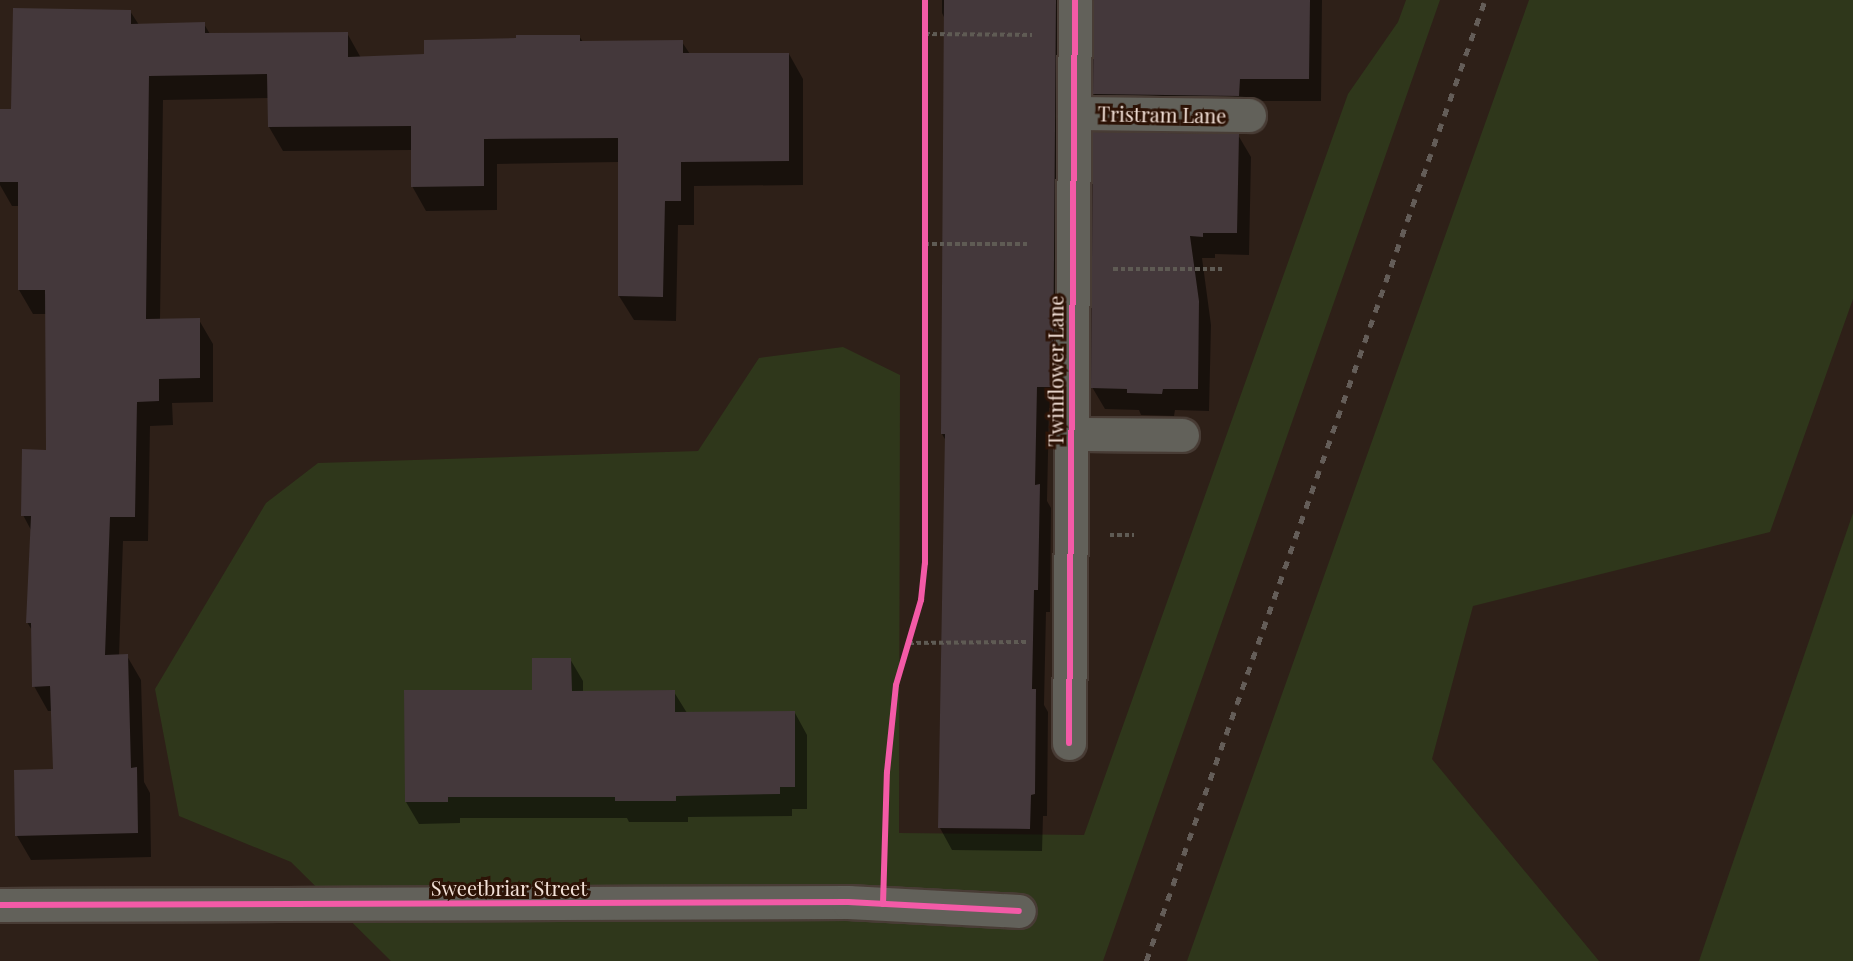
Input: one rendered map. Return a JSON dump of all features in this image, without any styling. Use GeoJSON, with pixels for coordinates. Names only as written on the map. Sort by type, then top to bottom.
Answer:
{"type":"FeatureCollection","features":[{"type":"Feature","properties":{"kind":"street","name":"Twinflower Lane"},"geometry":{"type":"LineString","coordinates":[[1069,743],[1075,0]]}},
{"type":"Feature","properties":{"kind":"street","name":"Tristram Lane"},"geometry":{"type":"LineString","coordinates":[[1074,113],[1249,115]]}},
{"type":"Feature","properties":{"kind":"street"},"geometry":{"type":"LineString","coordinates":[[1071,434],[1182,435]]}},
{"type":"Feature","properties":{"kind":"street","name":"Sweetbriar Street"},"geometry":{"type":"LineString","coordinates":[[0,905],[848,902],[1019,911]]}},
{"type":"Feature","properties":{"kind":"path"},"geometry":{"type":"LineString","coordinates":[[925,23],[925,46]]}},
{"type":"Feature","properties":{"kind":"path"},"geometry":{"type":"LineString","coordinates":[[925,34],[1075,36]]}},
{"type":"Feature","properties":{"kind":"path"},"geometry":{"type":"LineString","coordinates":[[925,232],[925,255]]}},
{"type":"Feature","properties":{"kind":"path"},"geometry":{"type":"LineString","coordinates":[[925,244],[1223,269]]}},
{"type":"Feature","properties":{"kind":"path"},"geometry":{"type":"LineString","coordinates":[[906,653],[912,635]]}},
{"type":"Feature","properties":{"kind":"path"},"geometry":{"type":"LineString","coordinates":[[909,643],[1031,642]]}},
{"type":"Feature","properties":{"kind":"green space"},"geometry":{"type":"Polygon","coordinates":[[[1406,0],[1440,0],[1103,961],[391,961],[291,862],[179,816],[155,689],[266,503],[318,463],[698,451],[759,358],[843,347],[900,375],[899,833],[1084,835],[1348,94],[1398,22],[1406,0]]]}},
{"type":"Feature","properties":{"kind":"green space"},"geometry":{"type":"Polygon","coordinates":[[[1529,0],[1853,0],[1853,299],[1770,532],[1473,606],[1432,759],[1599,961],[1187,961],[1529,0]]]}},
{"type":"Feature","properties":{"kind":"green space"},"geometry":{"type":"Polygon","coordinates":[[[1853,513],[1853,961],[1699,961],[1853,513]]]}},
{"type":"Feature","properties":{"kind":"building"},"geometry":{"type":"Polygon","coordinates":[[[944,0],[1056,0],[1053,387],[1037,387],[1035,485],[1040,484],[1038,590],[1034,590],[1032,689],[1036,689],[1035,794],[1031,795],[1030,829],[938,828],[945,434],[941,434],[944,0]]]}},
{"type":"Feature","properties":{"kind":"building"},"geometry":{"type":"Polygon","coordinates":[[[1094,0],[1310,0],[1309,79],[1240,79],[1239,96],[1093,94],[1094,0]]]}},
{"type":"Feature","properties":{"kind":"building"},"geometry":{"type":"Polygon","coordinates":[[[13,8],[131,10],[131,24],[205,22],[205,33],[348,32],[348,57],[424,54],[424,40],[516,38],[516,35],[580,35],[580,41],[683,40],[683,53],[789,53],[789,161],[681,162],[681,201],[665,201],[663,297],[618,296],[618,138],[484,139],[484,186],[411,187],[411,126],[268,127],[267,74],[149,76],[146,319],[200,318],[200,378],[159,379],[159,401],[137,402],[135,517],[110,517],[105,655],[128,654],[131,768],[137,767],[138,833],[15,836],[14,770],[53,769],[50,686],[32,687],[31,623],[26,623],[31,516],[21,516],[22,449],[46,450],[45,290],[18,290],[18,182],[0,182],[0,109],[11,109],[13,8]]]}},
{"type":"Feature","properties":{"kind":"building"},"geometry":{"type":"Polygon","coordinates":[[[1093,132],[1239,134],[1237,233],[1203,233],[1203,237],[1190,236],[1199,301],[1198,389],[1163,389],[1162,394],[1127,393],[1127,389],[1091,388],[1093,132]]]}},
{"type":"Feature","properties":{"kind":"building"},"geometry":{"type":"Polygon","coordinates":[[[532,658],[571,658],[572,691],[675,690],[675,712],[795,711],[795,787],[780,787],[780,794],[676,796],[676,801],[615,801],[615,797],[448,797],[448,802],[405,802],[404,690],[532,690],[532,658]]]}},
{"type":"Feature","properties":{"kind":"railway"},"geometry":{"type":"LineString","coordinates":[[1146,961],[1485,0]]}},
{"type":"Feature","properties":{"kind":"cycle path"},"geometry":{"type":"LineString","coordinates":[[883,904],[887,772],[896,685],[921,600],[925,563],[925,0]]}},
{"type":"Feature","properties":{"kind":"cycle path"},"geometry":{"type":"LineString","coordinates":[[1069,743],[1075,0]]}},
{"type":"Feature","properties":{"kind":"cycle path"},"geometry":{"type":"LineString","coordinates":[[0,905],[848,902],[1019,911]]}}]}
